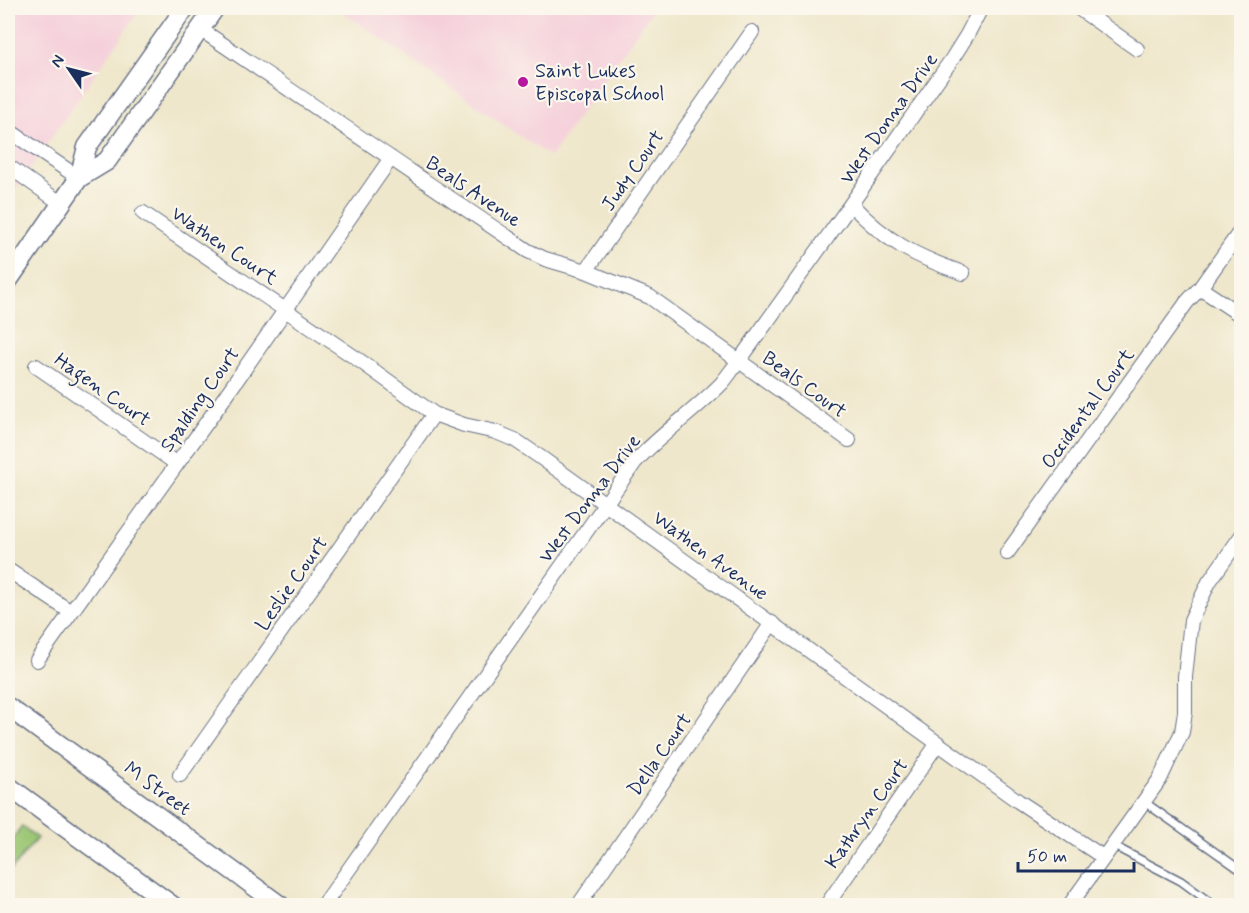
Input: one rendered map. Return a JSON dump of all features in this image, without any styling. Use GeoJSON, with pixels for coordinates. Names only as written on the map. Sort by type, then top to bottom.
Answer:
{"type":"FeatureCollection","features":[{"type":"Feature","properties":{"kind":"main road"},"geometry":{"type":"LineString","coordinates":[[8,281],[79,178],[87,147],[185,8]]}},
{"type":"Feature","properties":{"kind":"main road"},"geometry":{"type":"LineString","coordinates":[[79,178],[107,161],[215,8]]}},
{"type":"Feature","properties":{"kind":"main road","name":"M Street"},"geometry":{"type":"LineString","coordinates":[[8,707],[282,906]]}},
{"type":"Feature","properties":{"kind":"main road"},"geometry":{"type":"LineString","coordinates":[[8,786],[173,906]]}},
{"type":"Feature","properties":{"kind":"street","name":"West Donna Drive"},"geometry":{"type":"LineString","coordinates":[[323,906],[635,462],[649,446],[723,382],[739,361],[952,59],[981,8]]}},
{"type":"Feature","properties":{"kind":"street"},"geometry":{"type":"LineString","coordinates":[[1078,8],[1137,49]]}},
{"type":"Feature","properties":{"kind":"street","name":"Beals Avenue"},"geometry":{"type":"LineString","coordinates":[[200,29],[528,251],[650,297],[739,361]]}},
{"type":"Feature","properties":{"kind":"street","name":"Judy Court"},"geometry":{"type":"LineString","coordinates":[[586,271],[752,32]]}},
{"type":"Feature","properties":{"kind":"street"},"geometry":{"type":"LineString","coordinates":[[8,130],[79,178]]}},
{"type":"Feature","properties":{"kind":"street","name":"Spalding Court"},"geometry":{"type":"LineString","coordinates":[[37,660],[391,158]]}},
{"type":"Feature","properties":{"kind":"street"},"geometry":{"type":"LineString","coordinates":[[8,166],[62,204]]}},
{"type":"Feature","properties":{"kind":"street"},"geometry":{"type":"LineString","coordinates":[[851,204],[864,219],[897,244],[914,254],[963,273]]}},
{"type":"Feature","properties":{"kind":"street","name":"Wathen Court"},"geometry":{"type":"LineString","coordinates":[[143,213],[285,309]]}},
{"type":"Feature","properties":{"kind":"street","name":"Occidental Court"},"geometry":{"type":"LineString","coordinates":[[1007,553],[1242,229]]}},
{"type":"Feature","properties":{"kind":"street"},"geometry":{"type":"LineString","coordinates":[[1200,288],[1242,316]]}},
{"type":"Feature","properties":{"kind":"street","name":"Wathen Avenue"},"geometry":{"type":"LineString","coordinates":[[285,309],[434,414],[464,425],[496,432],[515,441],[606,503],[1018,801],[1103,857]]}},
{"type":"Feature","properties":{"kind":"street","name":"Beals Court"},"geometry":{"type":"LineString","coordinates":[[739,361],[849,440]]}},
{"type":"Feature","properties":{"kind":"street","name":"Hagen Court"},"geometry":{"type":"LineString","coordinates":[[36,366],[177,464]]}},
{"type":"Feature","properties":{"kind":"street","name":"Leslie Court"},"geometry":{"type":"LineString","coordinates":[[180,775],[434,414]]}},
{"type":"Feature","properties":{"kind":"street"},"geometry":{"type":"LineString","coordinates":[[1069,906],[1160,779],[1182,732],[1191,620],[1209,582],[1242,536]]}},
{"type":"Feature","properties":{"kind":"street"},"geometry":{"type":"LineString","coordinates":[[8,570],[71,612]]}},
{"type":"Feature","properties":{"kind":"street","name":"Della Court"},"geometry":{"type":"LineString","coordinates":[[578,906],[772,623]]}},
{"type":"Feature","properties":{"kind":"street","name":"Kathryn Court"},"geometry":{"type":"LineString","coordinates":[[825,906],[938,743]]}},
{"type":"Feature","properties":{"kind":"lane"},"geometry":{"type":"LineString","coordinates":[[1143,801],[1242,871]]}},
{"type":"Feature","properties":{"kind":"lane"},"geometry":{"type":"LineString","coordinates":[[1112,845],[1181,881],[1215,906]]}},
{"type":"Feature","properties":{"kind":"shaded area"},"geometry":{"type":"Polygon","coordinates":[[[8,8],[141,8],[8,200],[8,8]]]}},
{"type":"Feature","properties":{"kind":"shaded area","name":"Saint Lukes Episcopal School"},"geometry":{"type":"Polygon","coordinates":[[[337,8],[654,8],[550,157],[337,8]]]}},
{"type":"Feature","properties":{"kind":"green space"},"geometry":{"type":"Polygon","coordinates":[[[22,826],[37,838],[8,874],[8,845],[22,826]]]}},
{"type":"Feature","properties":{"kind":"place","name":"Saint Lukes Episcopal School"},"geometry":{"type":"Point","coordinates":[523,82]}}]}
